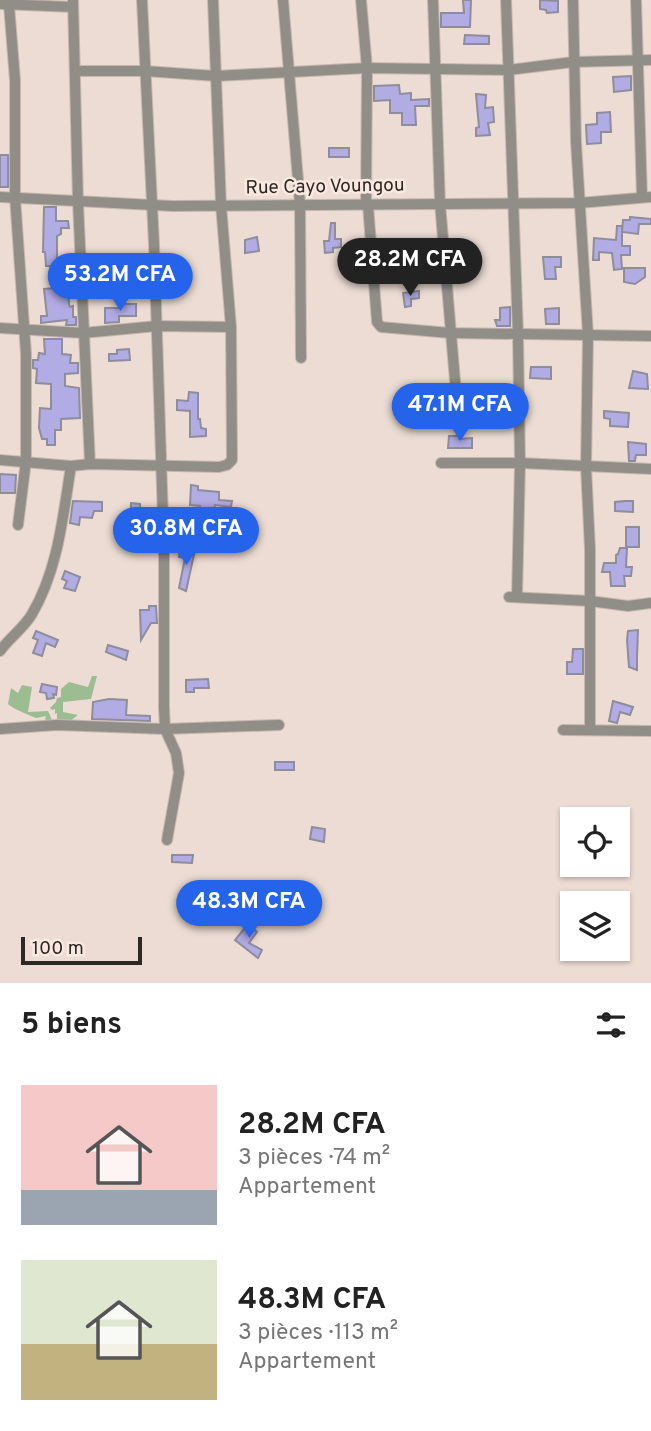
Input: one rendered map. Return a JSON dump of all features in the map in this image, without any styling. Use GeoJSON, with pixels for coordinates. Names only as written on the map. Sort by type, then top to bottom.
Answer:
{"type":"FeatureCollection","features":[{"type":"Feature","properties":{"kind":"street"},"geometry":{"type":"LineString","coordinates":[[142,0],[157,326],[164,549],[165,729],[176,753],[179,773],[167,840]]}},
{"type":"Feature","properties":{"kind":"street"},"geometry":{"type":"LineString","coordinates":[[0,460],[71,466],[90,464],[219,467],[227,466],[232,460],[231,327],[221,205],[213,0]]}},
{"type":"Feature","properties":{"kind":"street"},"geometry":{"type":"LineString","coordinates":[[283,0],[300,204],[301,358]]}},
{"type":"Feature","properties":{"kind":"street"},"geometry":{"type":"LineString","coordinates":[[360,0],[367,68],[367,205],[377,322],[381,327],[450,333],[651,336]]}},
{"type":"Feature","properties":{"kind":"street"},"geometry":{"type":"LineString","coordinates":[[433,0],[440,203],[459,428]]}},
{"type":"Feature","properties":{"kind":"street"},"geometry":{"type":"LineString","coordinates":[[506,0],[520,463],[513,597],[628,606],[651,603]]}},
{"type":"Feature","properties":{"kind":"street"},"geometry":{"type":"LineString","coordinates":[[573,0],[573,62],[587,335],[590,729]]}},
{"type":"Feature","properties":{"kind":"street"},"geometry":{"type":"LineString","coordinates":[[636,0],[646,197]]}},
{"type":"Feature","properties":{"kind":"street"},"geometry":{"type":"LineString","coordinates":[[18,525],[26,461],[24,328],[15,197],[15,80],[4,5],[73,4],[78,202],[90,464]]}},
{"type":"Feature","properties":{"kind":"street"},"geometry":{"type":"LineString","coordinates":[[75,71],[145,71],[216,76],[367,68],[508,70],[573,62],[651,60]]}},
{"type":"Feature","properties":{"kind":"street","name":"Rue Cayo Voungou"},"geometry":{"type":"LineString","coordinates":[[0,197],[152,205],[579,203],[646,197]]}},
{"type":"Feature","properties":{"kind":"street"},"geometry":{"type":"LineString","coordinates":[[0,328],[83,333],[157,326],[231,327]]}},
{"type":"Feature","properties":{"kind":"street"},"geometry":{"type":"LineString","coordinates":[[441,463],[520,463],[651,469]]}},
{"type":"Feature","properties":{"kind":"street"},"geometry":{"type":"LineString","coordinates":[[0,651],[32,615],[46,581],[57,552],[71,466]]}},
{"type":"Feature","properties":{"kind":"street"},"geometry":{"type":"LineString","coordinates":[[0,729],[57,725],[165,729],[279,725]]}},
{"type":"Feature","properties":{"kind":"street"},"geometry":{"type":"LineString","coordinates":[[563,730],[651,731]]}},
{"type":"Feature","properties":{"kind":"green space"},"geometry":{"type":"Polygon","coordinates":[[[92,676],[97,676],[91,699],[63,702],[63,712],[78,715],[66,724],[57,723],[57,713],[50,708],[57,698],[61,697],[61,689],[69,682],[88,687],[92,676]]]}},
{"type":"Feature","properties":{"kind":"green space"},"geometry":{"type":"Polygon","coordinates":[[[22,685],[32,687],[28,712],[48,711],[52,720],[49,722],[45,719],[46,716],[36,718],[8,704],[11,688],[18,693],[22,685]]]}},
{"type":"Feature","properties":{"kind":"building"},"geometry":{"type":"Polygon","coordinates":[[[463,0],[471,0],[470,27],[441,27],[441,13],[464,13],[463,0]]]}},
{"type":"Feature","properties":{"kind":"building"},"geometry":{"type":"Polygon","coordinates":[[[540,0],[558,1],[558,12],[547,13],[546,10],[540,9],[540,0]]]}},
{"type":"Feature","properties":{"kind":"building"},"geometry":{"type":"Polygon","coordinates":[[[465,35],[489,36],[489,44],[464,44],[465,35]]]}},
{"type":"Feature","properties":{"kind":"building"},"geometry":{"type":"Polygon","coordinates":[[[631,76],[631,90],[614,92],[613,77],[631,76]]]}},
{"type":"Feature","properties":{"kind":"building"},"geometry":{"type":"Polygon","coordinates":[[[399,85],[400,94],[411,93],[411,100],[429,99],[429,106],[415,106],[416,125],[402,125],[402,113],[390,113],[390,100],[374,101],[374,86],[399,85]]]}},
{"type":"Feature","properties":{"kind":"building"},"geometry":{"type":"Polygon","coordinates":[[[476,94],[486,95],[485,108],[493,107],[494,122],[488,123],[490,135],[476,136],[476,128],[479,127],[476,94]]]}},
{"type":"Feature","properties":{"kind":"building"},"geometry":{"type":"Polygon","coordinates":[[[610,112],[611,132],[601,132],[601,143],[587,144],[586,125],[597,124],[597,113],[610,112]]]}},
{"type":"Feature","properties":{"kind":"building"},"geometry":{"type":"Polygon","coordinates":[[[329,148],[349,148],[349,157],[329,157],[329,148]]]}},
{"type":"Feature","properties":{"kind":"building"},"geometry":{"type":"Polygon","coordinates":[[[0,155],[8,155],[8,187],[0,187],[0,155]]]}},
{"type":"Feature","properties":{"kind":"building"},"geometry":{"type":"Polygon","coordinates":[[[44,207],[56,207],[56,221],[68,221],[69,228],[61,228],[61,234],[57,236],[57,264],[62,266],[63,275],[54,275],[53,266],[46,266],[43,252],[44,207]]]}},
{"type":"Feature","properties":{"kind":"building"},"geometry":{"type":"Polygon","coordinates":[[[630,217],[651,219],[651,224],[639,224],[638,234],[622,232],[623,220],[630,220],[630,217]]]}},
{"type":"Feature","properties":{"kind":"building"},"geometry":{"type":"Polygon","coordinates":[[[331,223],[335,223],[335,239],[341,239],[341,247],[325,253],[324,241],[329,241],[331,223]]]}},
{"type":"Feature","properties":{"kind":"building"},"geometry":{"type":"Polygon","coordinates":[[[617,226],[622,226],[622,246],[630,246],[630,255],[621,255],[622,269],[614,270],[612,253],[599,252],[599,260],[593,260],[594,238],[616,240],[617,226]]]}},
{"type":"Feature","properties":{"kind":"building"},"geometry":{"type":"Polygon","coordinates":[[[257,237],[259,251],[245,253],[245,240],[257,237]]]}},
{"type":"Feature","properties":{"kind":"building"},"geometry":{"type":"Polygon","coordinates":[[[543,257],[561,257],[561,267],[555,267],[556,279],[545,279],[543,257]]]}},
{"type":"Feature","properties":{"kind":"building"},"geometry":{"type":"Polygon","coordinates":[[[95,258],[117,259],[120,288],[105,288],[105,276],[89,276],[88,268],[96,268],[95,258]]]}},
{"type":"Feature","properties":{"kind":"building"},"geometry":{"type":"Polygon","coordinates":[[[624,268],[645,268],[645,277],[635,284],[624,282],[624,268]]]}},
{"type":"Feature","properties":{"kind":"building"},"geometry":{"type":"Polygon","coordinates":[[[68,287],[69,304],[70,307],[73,306],[76,325],[66,325],[67,320],[41,323],[41,316],[47,316],[44,289],[68,287]]]}},
{"type":"Feature","properties":{"kind":"building"},"geometry":{"type":"Polygon","coordinates":[[[419,291],[419,298],[411,299],[411,306],[405,307],[403,293],[419,291]]]}},
{"type":"Feature","properties":{"kind":"building"},"geometry":{"type":"Polygon","coordinates":[[[120,304],[136,304],[136,316],[119,316],[119,322],[105,323],[105,308],[120,308],[120,304]]]}},
{"type":"Feature","properties":{"kind":"building"},"geometry":{"type":"Polygon","coordinates":[[[510,307],[510,326],[497,326],[495,320],[500,320],[500,308],[510,307]]]}},
{"type":"Feature","properties":{"kind":"building"},"geometry":{"type":"Polygon","coordinates":[[[559,308],[559,324],[546,324],[545,309],[559,308]]]}},
{"type":"Feature","properties":{"kind":"building"},"geometry":{"type":"Polygon","coordinates":[[[44,339],[62,339],[62,354],[71,355],[70,363],[78,363],[78,373],[65,374],[65,386],[79,388],[80,418],[61,419],[61,430],[55,430],[55,445],[47,445],[47,439],[42,439],[39,428],[40,408],[51,409],[51,384],[36,383],[37,369],[33,368],[33,360],[38,360],[39,353],[45,354],[44,339]]]}},
{"type":"Feature","properties":{"kind":"building"},"geometry":{"type":"Polygon","coordinates":[[[129,349],[130,360],[109,361],[109,354],[129,349]]]}},
{"type":"Feature","properties":{"kind":"building"},"geometry":{"type":"Polygon","coordinates":[[[531,367],[551,367],[551,379],[530,378],[531,367]]]}},
{"type":"Feature","properties":{"kind":"building"},"geometry":{"type":"Polygon","coordinates":[[[633,371],[647,374],[648,389],[629,388],[633,371]]]}},
{"type":"Feature","properties":{"kind":"building"},"geometry":{"type":"Polygon","coordinates":[[[431,391],[440,391],[442,411],[431,411],[431,391]]]}},
{"type":"Feature","properties":{"kind":"building"},"geometry":{"type":"Polygon","coordinates":[[[189,392],[198,393],[198,419],[201,428],[206,429],[206,436],[190,437],[190,411],[177,410],[177,400],[188,401],[189,392]]]}},
{"type":"Feature","properties":{"kind":"building"},"geometry":{"type":"Polygon","coordinates":[[[604,411],[629,413],[628,427],[610,426],[610,419],[604,418],[604,411]]]}},
{"type":"Feature","properties":{"kind":"building"},"geometry":{"type":"Polygon","coordinates":[[[449,436],[459,436],[459,439],[472,438],[472,448],[448,448],[449,436]]]}},
{"type":"Feature","properties":{"kind":"building"},"geometry":{"type":"Polygon","coordinates":[[[628,442],[646,444],[646,455],[636,455],[635,461],[629,461],[628,442]]]}},
{"type":"Feature","properties":{"kind":"building"},"geometry":{"type":"Polygon","coordinates":[[[0,474],[16,475],[15,493],[0,493],[0,474]]]}},
{"type":"Feature","properties":{"kind":"building"},"geometry":{"type":"Polygon","coordinates":[[[191,485],[198,486],[198,490],[219,492],[219,500],[232,501],[231,507],[215,505],[211,524],[197,521],[200,506],[190,505],[191,485]]]}},
{"type":"Feature","properties":{"kind":"building"},"geometry":{"type":"Polygon","coordinates":[[[73,501],[102,502],[102,511],[94,511],[92,518],[80,517],[79,525],[70,523],[73,501]]]}},
{"type":"Feature","properties":{"kind":"building"},"geometry":{"type":"Polygon","coordinates":[[[633,501],[633,512],[615,511],[615,502],[633,501]]]}},
{"type":"Feature","properties":{"kind":"building"},"geometry":{"type":"Polygon","coordinates":[[[131,503],[140,504],[141,531],[130,531],[131,503]]]}},
{"type":"Feature","properties":{"kind":"building"},"geometry":{"type":"Polygon","coordinates":[[[626,527],[639,527],[639,547],[626,547],[626,527]]]}},
{"type":"Feature","properties":{"kind":"building"},"geometry":{"type":"Polygon","coordinates":[[[180,548],[195,550],[186,591],[179,588],[185,558],[179,557],[180,548]]]}},
{"type":"Feature","properties":{"kind":"building"},"geometry":{"type":"Polygon","coordinates":[[[620,548],[627,548],[626,567],[632,567],[631,576],[624,576],[625,586],[611,586],[610,572],[602,572],[604,563],[616,563],[620,548]]]}},
{"type":"Feature","properties":{"kind":"building"},"geometry":{"type":"Polygon","coordinates":[[[65,571],[80,577],[75,591],[64,588],[67,581],[62,579],[65,571]]]}},
{"type":"Feature","properties":{"kind":"building"},"geometry":{"type":"Polygon","coordinates":[[[149,606],[156,606],[157,623],[151,623],[141,640],[140,610],[149,610],[149,606]]]}},
{"type":"Feature","properties":{"kind":"building"},"geometry":{"type":"Polygon","coordinates":[[[638,630],[637,670],[629,667],[627,640],[628,631],[638,630]]]}},
{"type":"Feature","properties":{"kind":"building"},"geometry":{"type":"Polygon","coordinates":[[[36,631],[58,640],[55,647],[46,643],[42,656],[33,653],[38,640],[33,638],[36,631]]]}},
{"type":"Feature","properties":{"kind":"building"},"geometry":{"type":"Polygon","coordinates":[[[108,645],[128,651],[126,660],[106,652],[108,645]]]}},
{"type":"Feature","properties":{"kind":"building"},"geometry":{"type":"Polygon","coordinates":[[[573,649],[583,649],[583,674],[567,674],[567,662],[572,662],[573,649]]]}},
{"type":"Feature","properties":{"kind":"building"},"geometry":{"type":"Polygon","coordinates":[[[208,679],[209,688],[194,688],[194,692],[186,692],[186,680],[208,679]]]}},
{"type":"Feature","properties":{"kind":"building"},"geometry":{"type":"Polygon","coordinates":[[[42,684],[57,687],[54,698],[47,699],[46,693],[40,692],[42,684]]]}},
{"type":"Feature","properties":{"kind":"building"},"geometry":{"type":"Polygon","coordinates":[[[127,700],[126,715],[150,716],[150,721],[92,719],[93,702],[127,700]]]}},
{"type":"Feature","properties":{"kind":"building"},"geometry":{"type":"Polygon","coordinates":[[[613,701],[633,707],[630,715],[620,712],[617,723],[609,721],[613,701]]]}},
{"type":"Feature","properties":{"kind":"building"},"geometry":{"type":"Polygon","coordinates":[[[275,762],[294,762],[294,770],[275,770],[275,762]]]}},
{"type":"Feature","properties":{"kind":"building"},"geometry":{"type":"Polygon","coordinates":[[[312,827],[325,829],[324,842],[310,839],[312,827]]]}},
{"type":"Feature","properties":{"kind":"building"},"geometry":{"type":"Polygon","coordinates":[[[172,855],[193,855],[192,863],[172,862],[172,855]]]}},
{"type":"Feature","properties":{"kind":"building"},"geometry":{"type":"Polygon","coordinates":[[[248,924],[257,932],[249,943],[262,950],[258,958],[235,940],[248,924]]]}}]}
